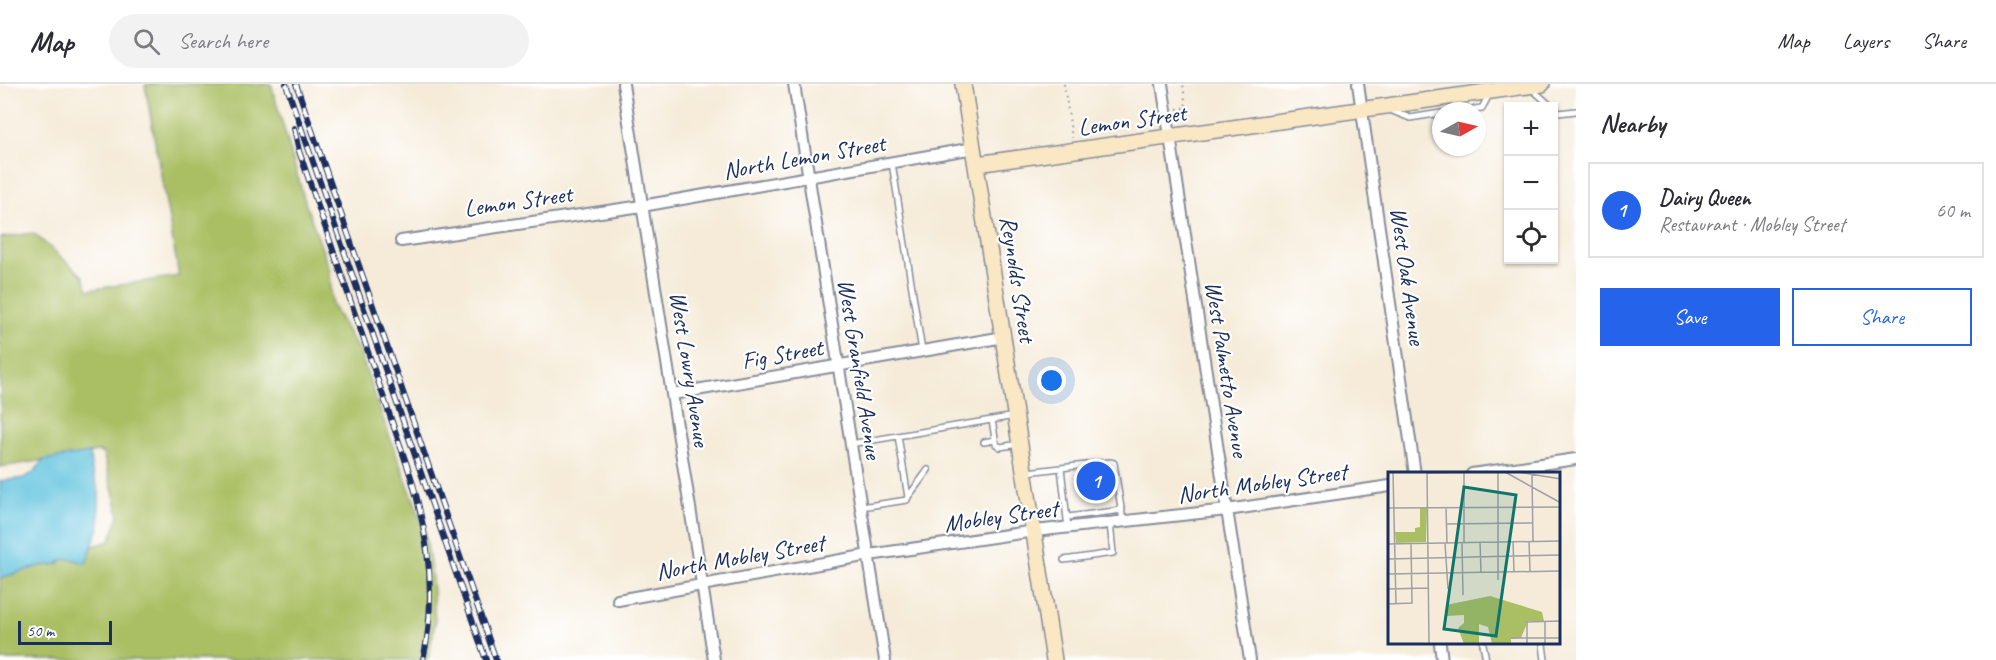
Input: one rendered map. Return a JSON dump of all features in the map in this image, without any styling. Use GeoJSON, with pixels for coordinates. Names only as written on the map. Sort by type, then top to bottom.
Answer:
{"type":"FeatureCollection","features":[{"type":"Feature","properties":{"kind":"main road","name":"Reynolds Street"},"geometry":{"type":"LineString","coordinates":[[963,84],[1054,660]]}},
{"type":"Feature","properties":{"kind":"main road","name":"Lemon Street"},"geometry":{"type":"LineString","coordinates":[[976,164],[1383,107],[1481,90],[1535,85]]}},
{"type":"Feature","properties":{"kind":"street","name":"West Lowry Avenue"},"geometry":{"type":"LineString","coordinates":[[623,84],[714,660]]}},
{"type":"Feature","properties":{"kind":"street","name":"West Granfield Avenue"},"geometry":{"type":"LineString","coordinates":[[794,84],[885,660]]}},
{"type":"Feature","properties":{"kind":"street","name":"West Palmetto Avenue"},"geometry":{"type":"LineString","coordinates":[[1162,84],[1250,660]]}},
{"type":"Feature","properties":{"kind":"street","name":"West Oak Avenue"},"geometry":{"type":"LineString","coordinates":[[1358,84],[1415,472]]}},
{"type":"Feature","properties":{"kind":"street","name":"North Lemon Street"},"geometry":{"type":"LineString","coordinates":[[642,206],[974,148]]}},
{"type":"Feature","properties":{"kind":"street","name":"Lemon Street"},"geometry":{"type":"LineString","coordinates":[[400,241],[642,206]]}},
{"type":"Feature","properties":{"kind":"street","name":"Fig Street"},"geometry":{"type":"LineString","coordinates":[[673,394],[1004,337]]}},
{"type":"Feature","properties":{"kind":"street"},"geometry":{"type":"LineString","coordinates":[[1486,472],[1576,459]]}},
{"type":"Feature","properties":{"kind":"street","name":"North Mobley Street"},"geometry":{"type":"LineString","coordinates":[[1139,520],[1227,510],[1388,486]]}},
{"type":"Feature","properties":{"kind":"street","name":"Mobley Street"},"geometry":{"type":"LineString","coordinates":[[869,555],[1035,531],[1068,523],[1110,523],[1122,516],[1139,520]]}},
{"type":"Feature","properties":{"kind":"street","name":"North Mobley Street"},"geometry":{"type":"LineString","coordinates":[[618,600],[869,555]]}},
{"type":"Feature","properties":{"kind":"street"},"geometry":{"type":"LineString","coordinates":[[1440,645],[1442,660]]}},
{"type":"Feature","properties":{"kind":"lane"},"geometry":{"type":"LineString","coordinates":[[1535,85],[1548,102]]}},
{"type":"Feature","properties":{"kind":"lane"},"geometry":{"type":"LineString","coordinates":[[1383,107],[1410,118],[1432,114]]}},
{"type":"Feature","properties":{"kind":"lane"},"geometry":{"type":"LineString","coordinates":[[1558,113],[1576,111]]}},
{"type":"Feature","properties":{"kind":"lane"},"geometry":{"type":"LineString","coordinates":[[892,163],[922,351]]}},
{"type":"Feature","properties":{"kind":"lane"},"geometry":{"type":"LineString","coordinates":[[850,444],[1017,416]]}},
{"type":"Feature","properties":{"kind":"lane"},"geometry":{"type":"LineString","coordinates":[[992,420],[996,444],[1000,447],[1021,443]]}},
{"type":"Feature","properties":{"kind":"lane"},"geometry":{"type":"LineString","coordinates":[[898,436],[908,497]]}},
{"type":"Feature","properties":{"kind":"lane"},"geometry":{"type":"LineString","coordinates":[[984,442],[995,440]]}},
{"type":"Feature","properties":{"kind":"lane"},"geometry":{"type":"LineString","coordinates":[[1025,472],[1111,462],[1114,463],[1122,516],[1068,523],[1061,468]]}},
{"type":"Feature","properties":{"kind":"lane"},"geometry":{"type":"LineString","coordinates":[[861,507],[907,500],[928,470]]}},
{"type":"Feature","properties":{"kind":"lane"},"geometry":{"type":"LineString","coordinates":[[1064,560],[1113,553],[1110,523]]}},
{"type":"Feature","properties":{"kind":"lane"},"geometry":{"type":"LineString","coordinates":[[1483,645],[1486,660]]}},
{"type":"Feature","properties":{"kind":"lane"},"geometry":{"type":"LineString","coordinates":[[1543,645],[1545,660]]}},
{"type":"Feature","properties":{"kind":"path"},"geometry":{"type":"LineString","coordinates":[[1064,84],[1073,143]]}},
{"type":"Feature","properties":{"kind":"green space"},"geometry":{"type":"Polygon","coordinates":[[[271,84],[306,205],[330,271],[332,305],[360,353],[425,530],[432,578],[435,623],[428,660],[0,660],[0,578],[40,566],[58,564],[64,559],[86,563],[93,546],[110,541],[119,515],[103,453],[0,467],[0,238],[33,233],[83,276],[88,290],[179,276],[145,85],[271,84]]]}},
{"type":"Feature","properties":{"kind":"water"},"geometry":{"type":"Polygon","coordinates":[[[90,453],[91,468],[99,492],[99,527],[86,563],[64,559],[58,564],[40,566],[0,578],[0,481],[24,478],[33,473],[44,460],[90,453]]]}},
{"type":"Feature","properties":{"kind":"railway"},"geometry":{"type":"LineString","coordinates":[[286,84],[486,660]]}},
{"type":"Feature","properties":{"kind":"railway"},"geometry":{"type":"LineString","coordinates":[[296,84],[496,660]]}},
{"type":"Feature","properties":{"kind":"railway"},"geometry":{"type":"LineString","coordinates":[[294,128],[299,151],[417,500],[426,545],[430,591],[430,614],[423,660]]}},
{"type":"Feature","properties":{"kind":"place","name":"Dairy Queen"},"geometry":{"type":"Point","coordinates":[1096,481]}}]}
